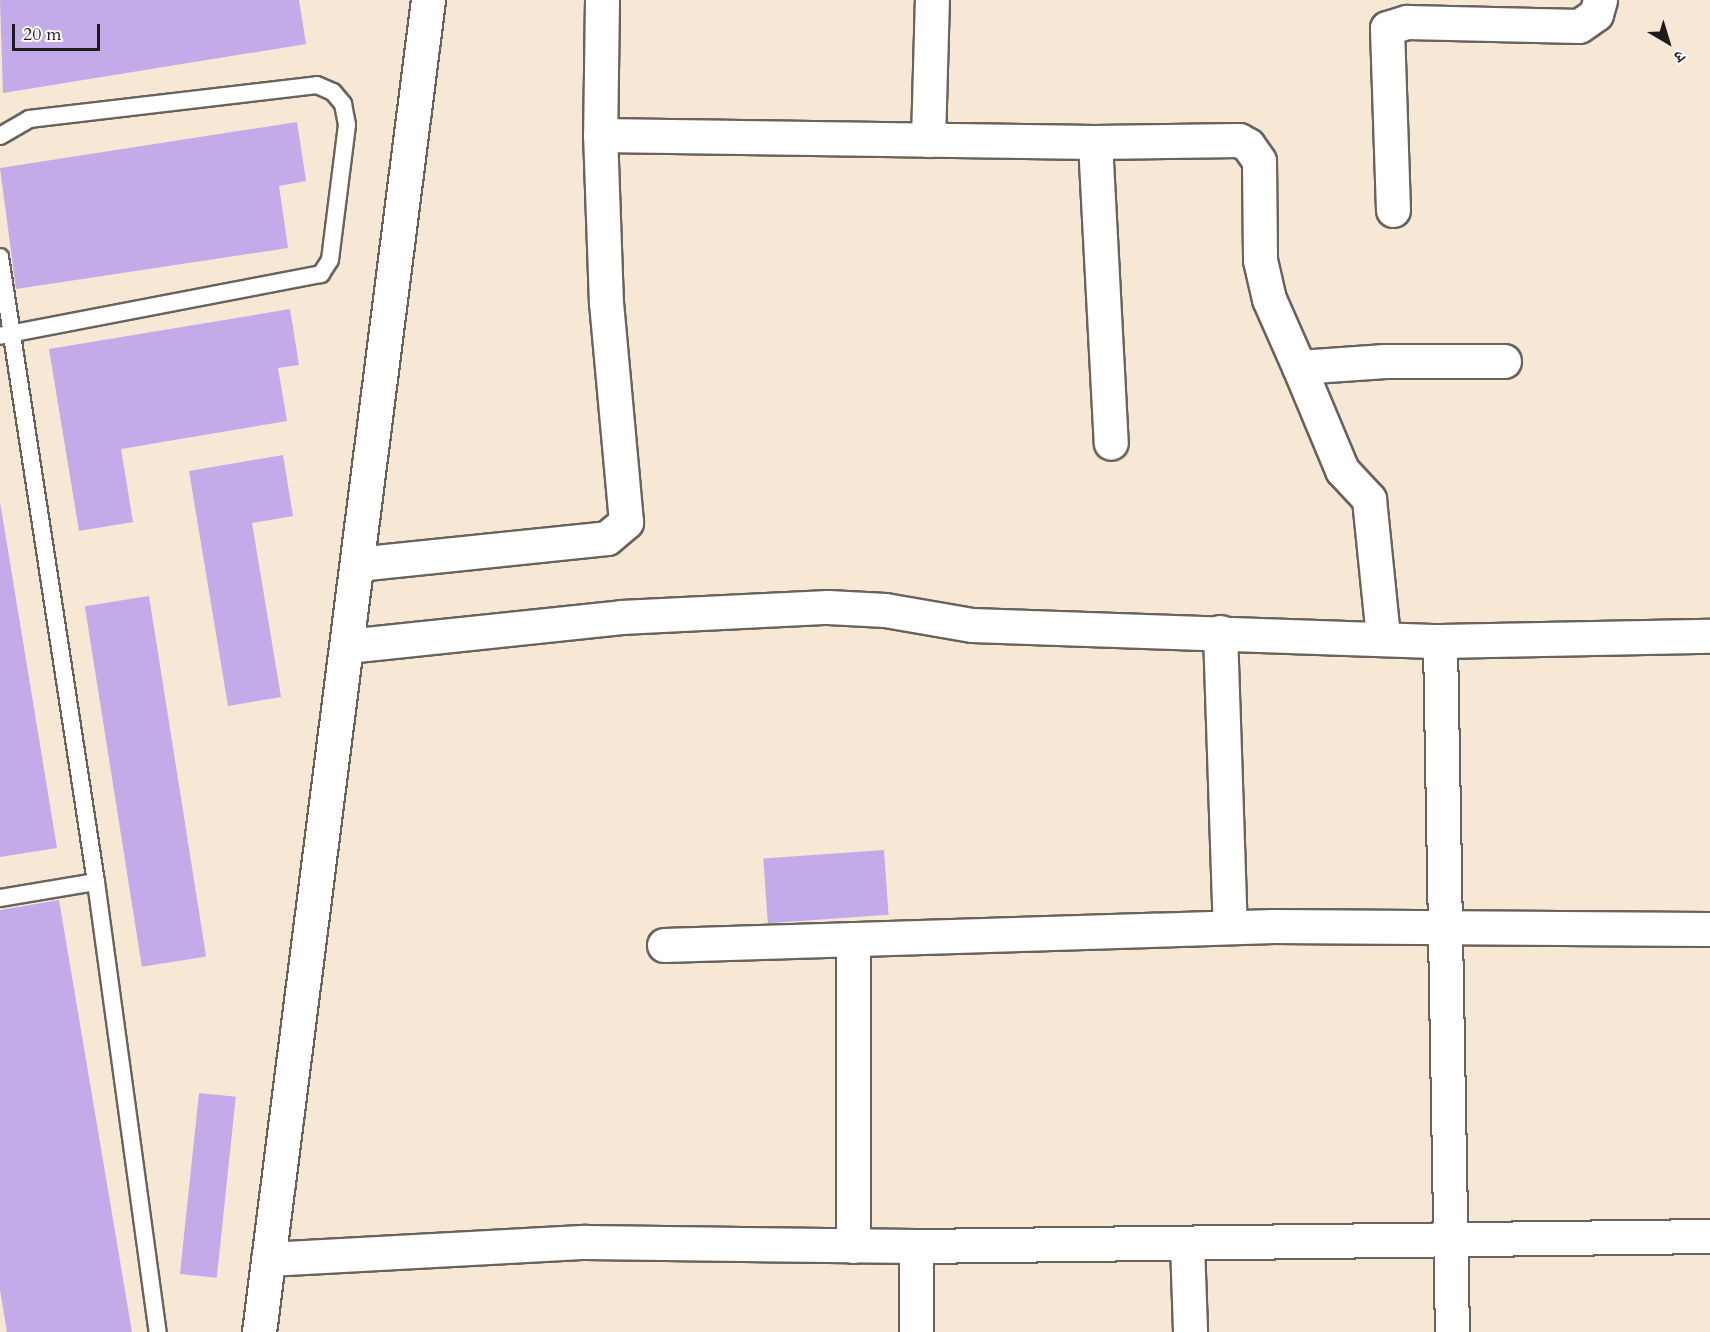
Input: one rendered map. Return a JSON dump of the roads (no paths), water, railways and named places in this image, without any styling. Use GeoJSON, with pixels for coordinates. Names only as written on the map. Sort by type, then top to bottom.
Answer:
{"type":"FeatureCollection","features":[{"type":"Feature","properties":{"kind":"street"},"geometry":{"type":"LineString","coordinates":[[259,1332],[428,0]]}},
{"type":"Feature","properties":{"kind":"street"},"geometry":{"type":"LineString","coordinates":[[357,564],[607,538],[626,522],[606,304],[600,135],[602,0]]}},
{"type":"Feature","properties":{"kind":"street"},"geometry":{"type":"LineString","coordinates":[[928,140],[932,0]]}},
{"type":"Feature","properties":{"kind":"street"},"geometry":{"type":"LineString","coordinates":[[1393,210],[1387,28],[1407,22],[1579,26],[1596,14],[1600,0]]}},
{"type":"Feature","properties":{"kind":"street"},"geometry":{"type":"LineString","coordinates":[[600,135],[1095,142],[1216,138],[1239,140],[1255,152],[1259,161],[1260,260],[1269,299],[1342,470],[1369,499],[1383,638]]}},
{"type":"Feature","properties":{"kind":"street"},"geometry":{"type":"LineString","coordinates":[[1095,142],[1111,443]]}},
{"type":"Feature","properties":{"kind":"street"},"geometry":{"type":"LineString","coordinates":[[1299,366],[1385,361],[1504,361]]}},
{"type":"Feature","properties":{"kind":"street"},"geometry":{"type":"LineString","coordinates":[[347,646],[621,617],[828,607],[885,610],[972,625],[1440,641],[1710,636]]}},
{"type":"Feature","properties":{"kind":"street"},"geometry":{"type":"LineString","coordinates":[[1220,632],[1230,926]]}},
{"type":"Feature","properties":{"kind":"street"},"geometry":{"type":"LineString","coordinates":[[1440,641],[1444,930],[1453,1241],[1452,1332]]}},
{"type":"Feature","properties":{"kind":"street"},"geometry":{"type":"LineString","coordinates":[[664,945],[1230,926],[1444,930],[1710,929]]}},
{"type":"Feature","properties":{"kind":"street"},"geometry":{"type":"LineString","coordinates":[[853,939],[853,1246]]}},
{"type":"Feature","properties":{"kind":"street"},"geometry":{"type":"LineString","coordinates":[[268,1258],[586,1242],[916,1246],[1710,1236]]}},
{"type":"Feature","properties":{"kind":"street"},"geometry":{"type":"LineString","coordinates":[[1187,1244],[1190,1332]]}},
{"type":"Feature","properties":{"kind":"street"},"geometry":{"type":"LineString","coordinates":[[916,1246],[916,1332]]}},
{"type":"Feature","properties":{"kind":"lane"},"geometry":{"type":"LineString","coordinates":[[0,136],[29,119],[317,85],[333,92],[343,104],[347,125],[330,260],[321,274],[6,335]]}},
{"type":"Feature","properties":{"kind":"lane"},"geometry":{"type":"LineString","coordinates":[[0,257],[6,335],[96,882],[158,1332]]}},
{"type":"Feature","properties":{"kind":"lane"},"geometry":{"type":"LineString","coordinates":[[0,898],[96,882]]}}]}
